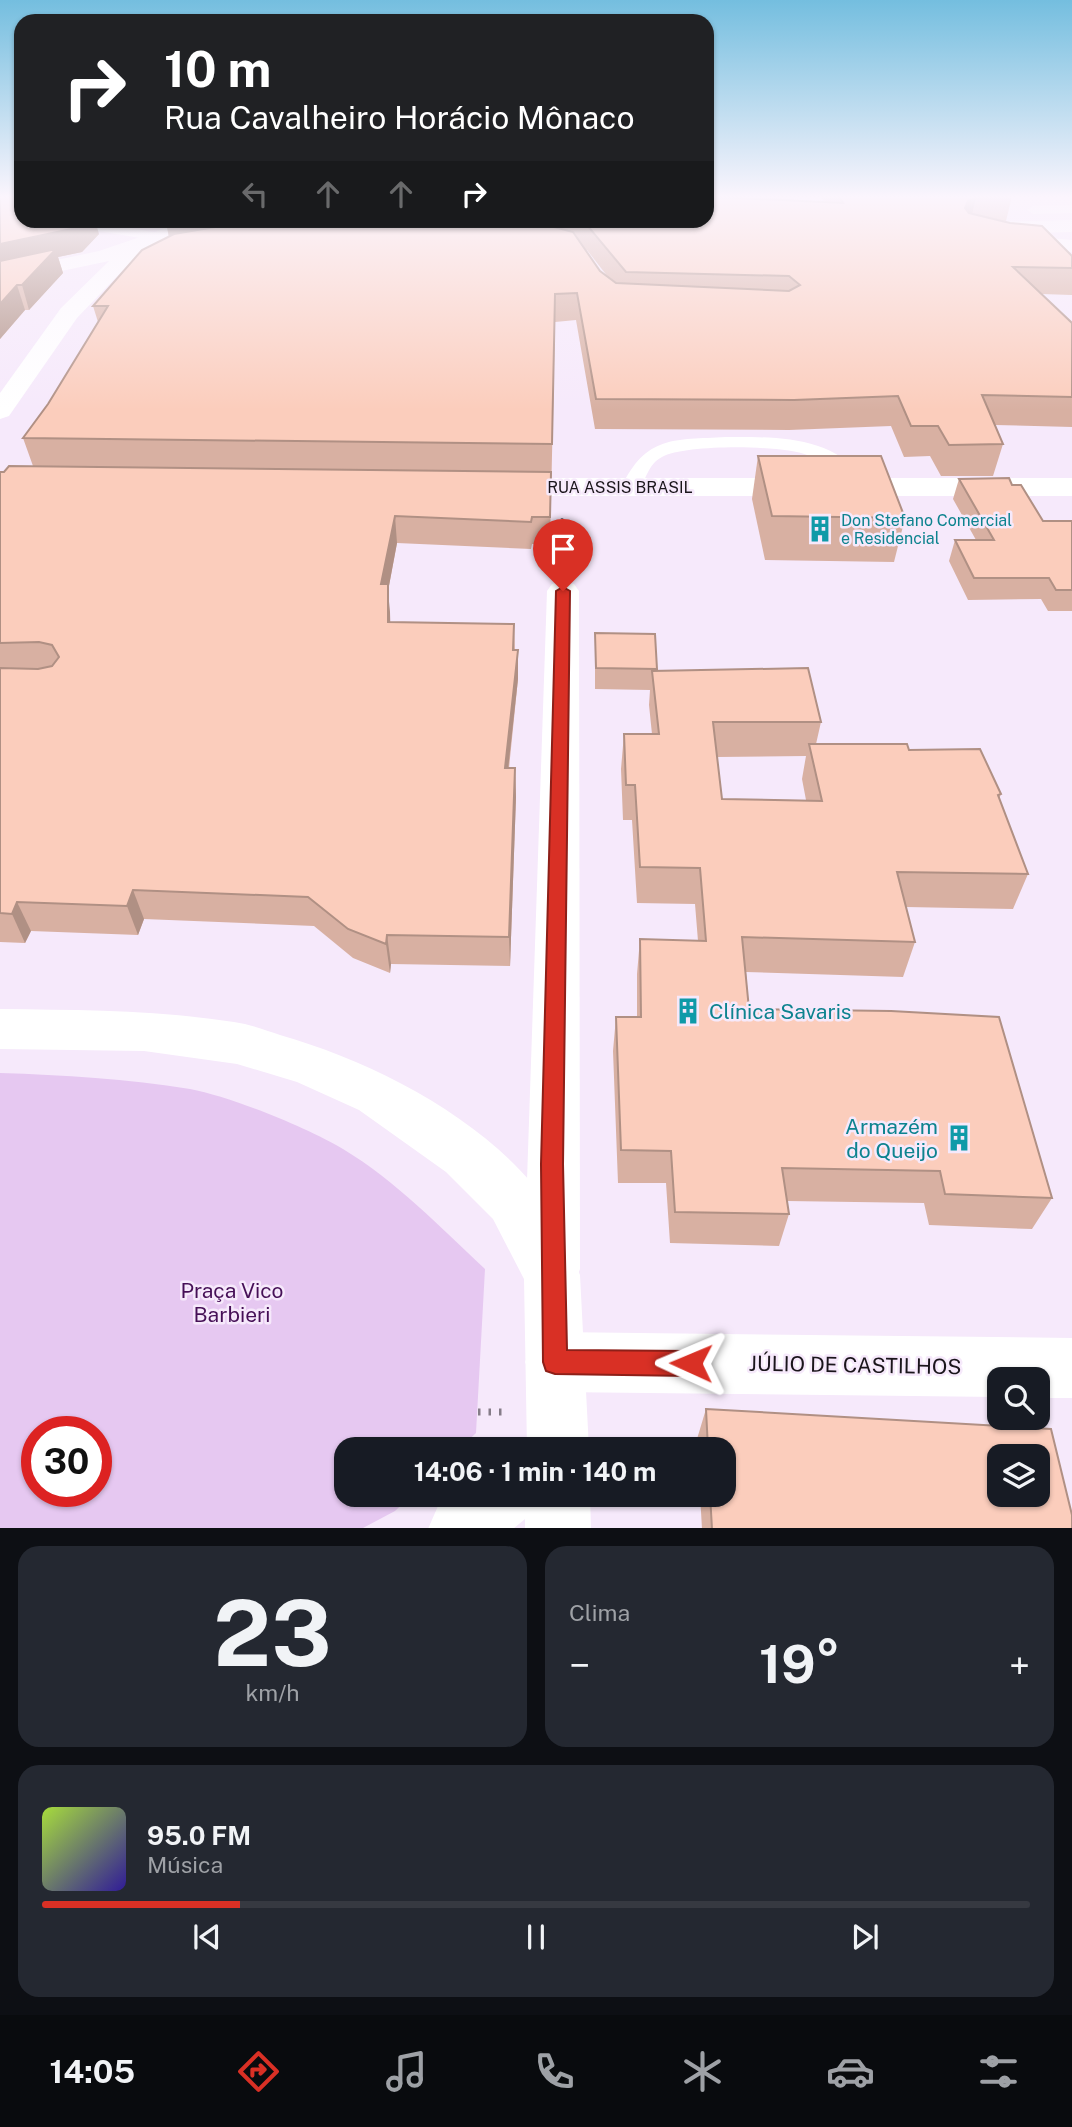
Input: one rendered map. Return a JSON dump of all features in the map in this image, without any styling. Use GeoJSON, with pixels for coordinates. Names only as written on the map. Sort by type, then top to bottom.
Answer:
{"type":"FeatureCollection","features":[{"type":"Feature","properties":{"kind":"street"},"geometry":{"type":"LineString","coordinates":[[0,411],[69,313],[101,272],[108,267]]}},
{"type":"Feature","properties":{"kind":"street"},"geometry":{"type":"LineString","coordinates":[[0,278],[49,269],[101,272]]}},
{"type":"Feature","properties":{"kind":"street"},"geometry":{"type":"LineString","coordinates":[[0,373],[76,276],[101,272]]}},
{"type":"Feature","properties":{"kind":"street","name":"RUA ASSIS BRASIL"},"geometry":{"type":"LineString","coordinates":[[466,486],[1072,486]]}},
{"type":"Feature","properties":{"kind":"street"},"geometry":{"type":"LineString","coordinates":[[558,1437],[552,1275],[552,1150],[563,591]]}},
{"type":"Feature","properties":{"kind":"street"},"geometry":{"type":"LineString","coordinates":[[0,1029],[144,1031],[237,1043],[308,1065],[365,1089],[465,1155],[512,1201],[552,1275]]}},
{"type":"Feature","properties":{"kind":"street","name":"JÚLIO DE CASTILHOS"},"geometry":{"type":"LineString","coordinates":[[555,1362],[1072,1368]]}},
{"type":"Feature","properties":{"kind":"street"},"geometry":{"type":"LineString","coordinates":[[461,1528],[488,1507]]}},
{"type":"Feature","properties":{"kind":"street"},"geometry":{"type":"LineString","coordinates":[[558,1507],[558,1528]]}},
{"type":"Feature","properties":{"kind":"lane"},"geometry":{"type":"LineString","coordinates":[[631,488],[639,469],[657,452],[705,445],[801,447],[841,466],[861,487]]}},
{"type":"Feature","properties":{"kind":"path"},"geometry":{"type":"LineString","coordinates":[[562,488],[563,591]]}},
{"type":"Feature","properties":{"kind":"green space","name":"Praça Vico Barbieri"},"geometry":{"type":"Polygon","coordinates":[[[0,1073],[95,1078],[190,1089],[268,1114],[328,1140],[381,1175],[485,1269],[476,1433],[472,1437],[334,1437],[334,1507],[399,1507],[363,1528],[0,1528],[0,1073]]]}},
{"type":"Feature","properties":{"kind":"building"},"geometry":{"type":"Polygon","coordinates":[[[0,267],[39,267],[22,285],[17,285],[0,304],[0,267]]]}},
{"type":"Feature","properties":{"kind":"building"},"geometry":{"type":"Polygon","coordinates":[[[127,267],[597,267],[616,283],[789,291],[800,285],[789,276],[626,272],[622,267],[1013,267],[1072,323],[1072,397],[982,395],[1003,444],[949,445],[938,426],[911,426],[898,396],[794,400],[596,399],[577,293],[555,294],[552,444],[23,438],[48,404],[108,306],[93,306],[127,267]]]}},
{"type":"Feature","properties":{"kind":"building"},"geometry":{"type":"Polygon","coordinates":[[[758,456],[881,456],[905,518],[772,516],[758,456]]]}},
{"type":"Feature","properties":{"kind":"building"},"geometry":{"type":"Polygon","coordinates":[[[9,466],[551,472],[550,517],[532,517],[531,522],[395,516],[381,584],[388,584],[388,622],[514,624],[513,650],[518,650],[505,768],[515,768],[509,937],[387,935],[386,944],[348,929],[308,897],[133,890],[127,906],[17,902],[12,914],[0,913],[0,668],[38,669],[52,666],[59,657],[52,645],[39,642],[0,643],[0,472],[4,472],[9,466]]]}},
{"type":"Feature","properties":{"kind":"building"},"geometry":{"type":"Polygon","coordinates":[[[1009,478],[1012,485],[1021,485],[1043,521],[1072,521],[1072,590],[1056,590],[1049,578],[974,578],[955,540],[994,540],[959,479],[1009,478]]]}},
{"type":"Feature","properties":{"kind":"building"},"geometry":{"type":"Polygon","coordinates":[[[595,633],[655,634],[657,669],[596,668],[595,633]]]}},
{"type":"Feature","properties":{"kind":"building"},"geometry":{"type":"Polygon","coordinates":[[[808,668],[821,722],[713,722],[722,799],[822,801],[809,744],[907,744],[909,750],[980,749],[1001,794],[998,795],[1028,874],[897,872],[915,942],[742,937],[749,1009],[891,1011],[999,1017],[1052,1198],[945,1194],[940,1171],[782,1168],[789,1214],[675,1212],[671,1151],[621,1150],[616,1017],[641,1017],[640,939],[706,941],[700,868],[640,867],[635,785],[626,785],[624,734],[659,734],[652,671],[808,668]]]}},
{"type":"Feature","properties":{"kind":"building"},"geometry":{"type":"Polygon","coordinates":[[[706,1409],[987,1425],[987,1430],[1051,1429],[1072,1515],[1072,1528],[712,1528],[711,1507],[736,1507],[736,1437],[707,1437],[706,1409]]]}},
{"type":"Feature","properties":{"kind":"place","name":"Don Stefano Comercial e Residencial"},"geometry":{"type":"Point","coordinates":[820,529]}},
{"type":"Feature","properties":{"kind":"place","name":"Clínica Savaris"},"geometry":{"type":"Point","coordinates":[688,1011]}},
{"type":"Feature","properties":{"kind":"place","name":"Armazém do Queijo"},"geometry":{"type":"Point","coordinates":[959,1138]}},
{"type":"Feature","properties":{"kind":"route"},"geometry":{"type":"LineString","coordinates":[[563,591],[552,1164],[555,1362],[691,1363]]}}]}
